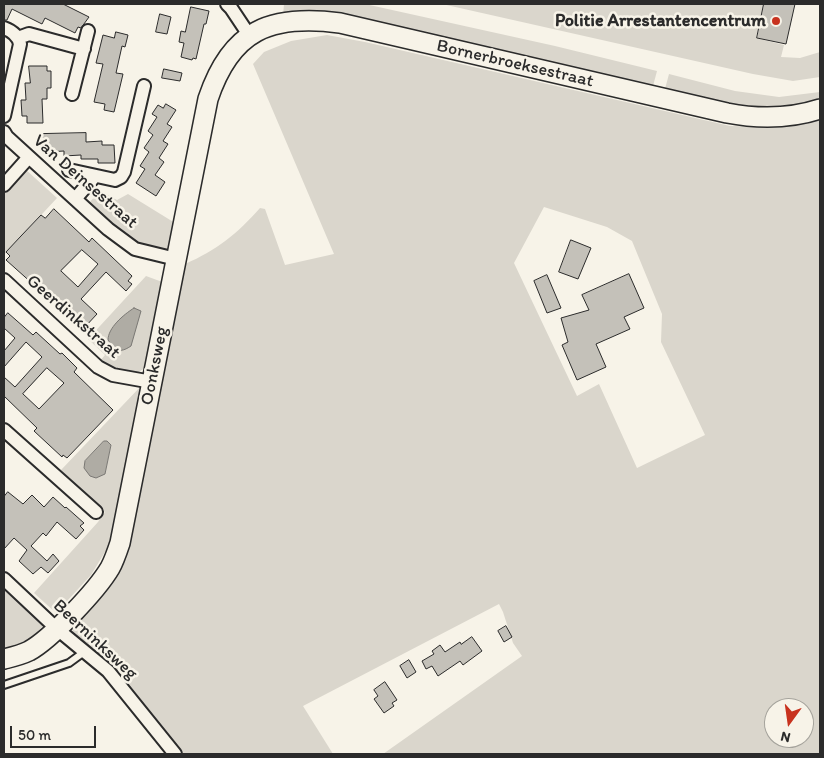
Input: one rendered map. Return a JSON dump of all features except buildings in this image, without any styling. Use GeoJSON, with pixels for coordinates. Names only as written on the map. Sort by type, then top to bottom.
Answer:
{"type":"FeatureCollection","features":[{"type":"Feature","properties":{"kind":"main road","name":"Bornerbroeksestraat"},"geometry":{"type":"LineString","coordinates":[[249,35],[281,22],[300,20],[331,22],[727,113],[762,118],[820,110]]}},
{"type":"Feature","properties":{"kind":"main road","name":"Oonksweg"},"geometry":{"type":"LineString","coordinates":[[4,660],[28,651],[44,640],[96,588],[115,557],[120,543],[199,136],[211,90],[225,60],[233,49],[249,35]]}},
{"type":"Feature","properties":{"kind":"street"},"geometry":{"type":"LineString","coordinates":[[227,4],[249,35]]}},
{"type":"Feature","properties":{"kind":"street"},"geometry":{"type":"LineString","coordinates":[[4,28],[13,32],[18,38],[19,51],[4,116]]}},
{"type":"Feature","properties":{"kind":"street"},"geometry":{"type":"LineString","coordinates":[[72,94],[88,31]]}},
{"type":"Feature","properties":{"kind":"street"},"geometry":{"type":"LineString","coordinates":[[18,38],[29,34],[84,49]]}},
{"type":"Feature","properties":{"kind":"street"},"geometry":{"type":"LineString","coordinates":[[69,170],[115,180],[121,177],[124,172],[144,86]]}},
{"type":"Feature","properties":{"kind":"street","name":"Van Deinsestraat"},"geometry":{"type":"LineString","coordinates":[[4,132],[108,229],[135,249],[176,259]]}},
{"type":"Feature","properties":{"kind":"street"},"geometry":{"type":"LineString","coordinates":[[4,185],[29,157]]}},
{"type":"Feature","properties":{"kind":"street"},"geometry":{"type":"LineString","coordinates":[[75,199],[95,176]]}},
{"type":"Feature","properties":{"kind":"street","name":"Geerdinkstraat"},"geometry":{"type":"LineString","coordinates":[[4,280],[98,367],[113,375],[152,382]]}},
{"type":"Feature","properties":{"kind":"street"},"geometry":{"type":"LineString","coordinates":[[4,430],[96,512]]}},
{"type":"Feature","properties":{"kind":"street","name":"Beerninksweg"},"geometry":{"type":"LineString","coordinates":[[4,579],[56,628],[108,670],[175,754]]}},
{"type":"Feature","properties":{"kind":"lane"},"geometry":{"type":"LineString","coordinates":[[4,685],[69,664],[84,652]]}},
{"type":"Feature","properties":{"kind":"shaded area"},"geometry":{"type":"Polygon","coordinates":[[[284,4],[365,4],[555,46],[657,71],[653,86],[540,60],[283,16],[284,4]]]}},
{"type":"Feature","properties":{"kind":"shaded area"},"geometry":{"type":"Polygon","coordinates":[[[442,4],[764,4],[756,38],[784,45],[781,57],[800,58],[820,52],[820,77],[793,81],[753,74],[442,4]]]}},
{"type":"Feature","properties":{"kind":"shaded area"},"geometry":{"type":"Polygon","coordinates":[[[327,35],[365,42],[730,126],[775,126],[798,124],[820,119],[820,754],[383,754],[522,656],[513,643],[499,604],[303,706],[333,754],[183,754],[126,685],[81,643],[73,633],[72,622],[109,584],[128,552],[185,264],[207,253],[226,240],[260,208],[265,209],[285,265],[334,254],[253,64],[264,52],[291,41],[327,35]],[[544,207],[514,263],[577,396],[599,384],[637,468],[705,435],[661,342],[662,314],[632,241],[607,227],[544,207]]]}},
{"type":"Feature","properties":{"kind":"shaded area"},"geometry":{"type":"Polygon","coordinates":[[[669,74],[735,91],[779,97],[820,92],[820,100],[780,108],[743,108],[665,89],[669,74]]]}},
{"type":"Feature","properties":{"kind":"shaded area"},"geometry":{"type":"Polygon","coordinates":[[[24,168],[57,198],[4,255],[4,190],[24,168]]]}},
{"type":"Feature","properties":{"kind":"shaded area"},"geometry":{"type":"Polygon","coordinates":[[[105,193],[117,200],[128,194],[175,223],[168,254],[124,237],[86,208],[94,198],[105,193]]]}},
{"type":"Feature","properties":{"kind":"shaded area"},"geometry":{"type":"Polygon","coordinates":[[[146,276],[165,283],[148,366],[134,375],[106,368],[99,362],[105,355],[88,339],[146,276]]]}},
{"type":"Feature","properties":{"kind":"shaded area"},"geometry":{"type":"Polygon","coordinates":[[[134,308],[141,311],[131,346],[118,350],[108,340],[109,335],[117,322],[134,308]]]}},
{"type":"Feature","properties":{"kind":"shaded area"},"geometry":{"type":"Polygon","coordinates":[[[142,385],[119,507],[108,547],[91,575],[56,613],[34,593],[105,512],[61,470],[142,385]],[[104,441],[105,474],[111,445],[104,441]]]}},
{"type":"Feature","properties":{"kind":"shaded area"},"geometry":{"type":"Polygon","coordinates":[[[104,441],[111,445],[105,474],[96,478],[90,476],[84,468],[85,461],[104,441]]]}},
{"type":"Feature","properties":{"kind":"shaded area"},"geometry":{"type":"Polygon","coordinates":[[[4,588],[45,624],[21,648],[4,654],[4,588]]]}},
{"type":"Feature","properties":{"kind":"place","name":"Politie Arrestantencentrum"},"geometry":{"type":"Point","coordinates":[776,21]}}]}
